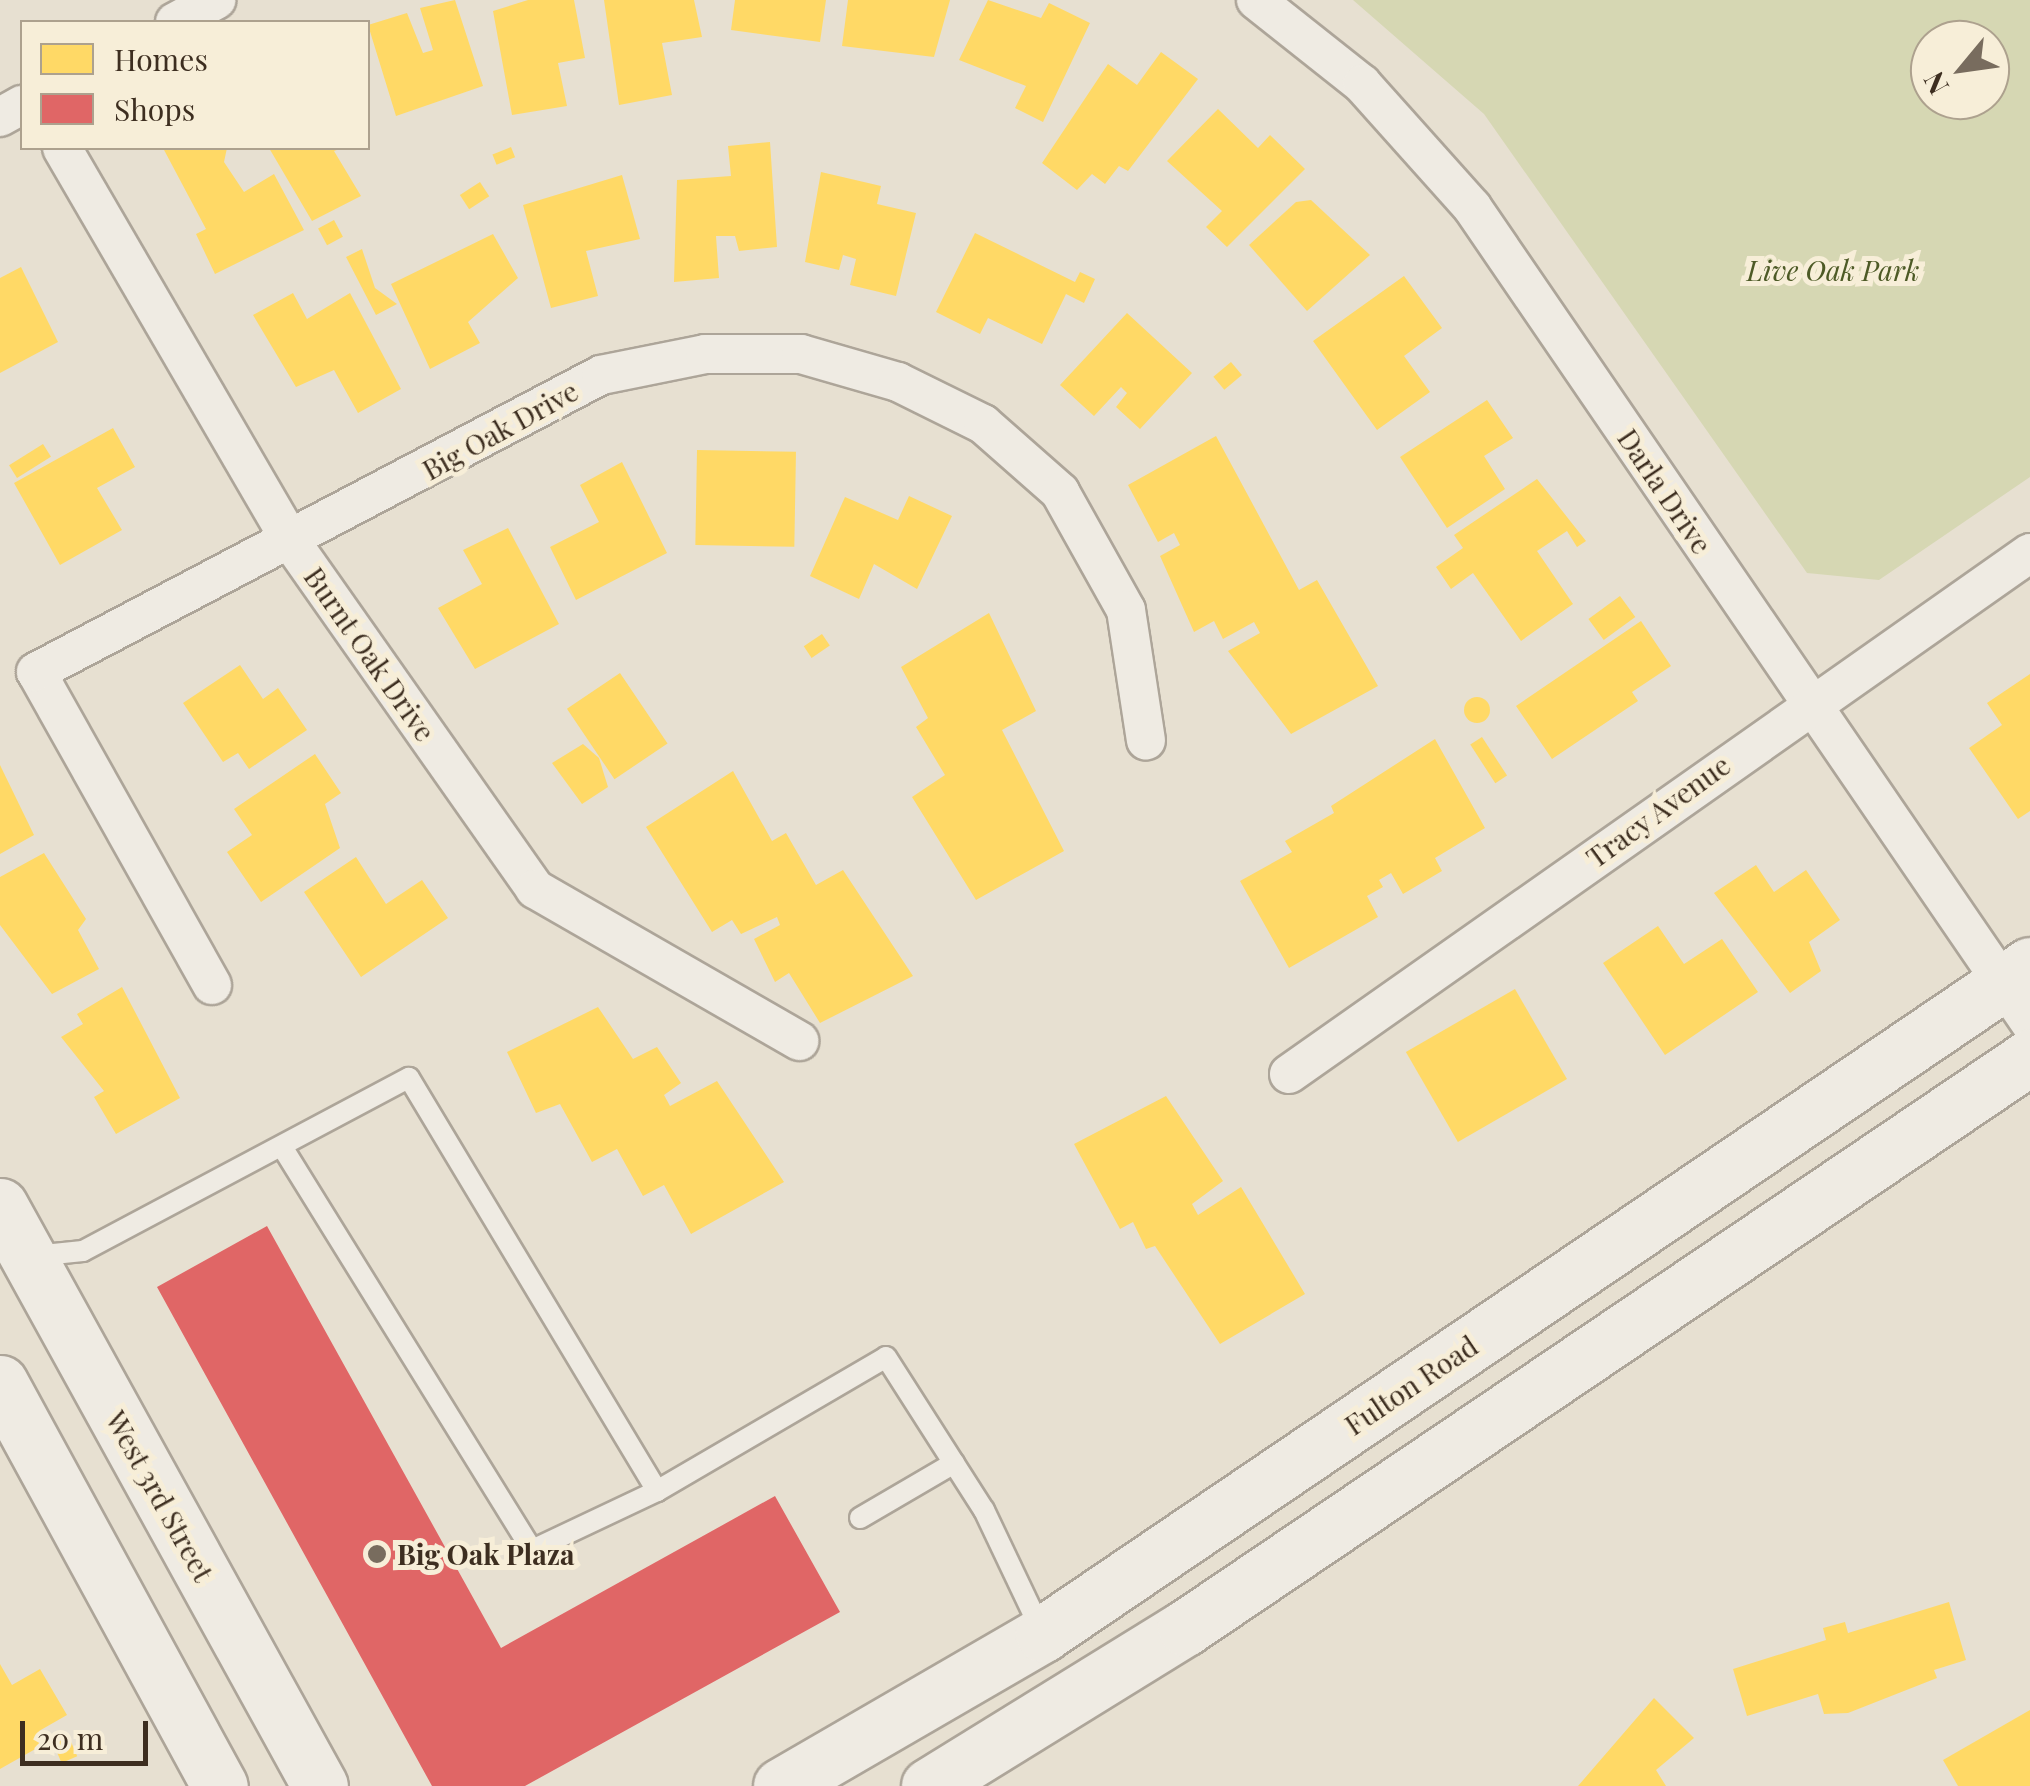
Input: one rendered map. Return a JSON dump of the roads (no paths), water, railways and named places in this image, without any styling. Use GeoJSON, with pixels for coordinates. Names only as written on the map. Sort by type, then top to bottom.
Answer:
{"type":"FeatureCollection","features":[{"type":"Feature","properties":{"kind":"main road","name":"Fulton Road"},"geometry":{"type":"LineString","coordinates":[[781,1786],[1043,1634],[2021,990]]}},
{"type":"Feature","properties":{"kind":"main road"},"geometry":{"type":"LineString","coordinates":[[929,1786],[1185,1628],[2030,1057]]}},
{"type":"Feature","properties":{"kind":"main road","name":"West 3rd Street"},"geometry":{"type":"LineString","coordinates":[[0,1206],[14,1264],[320,1786]]}},
{"type":"Feature","properties":{"kind":"main road"},"geometry":{"type":"LineString","coordinates":[[0,1383],[220,1786]]}},
{"type":"Feature","properties":{"kind":"street"},"geometry":{"type":"LineString","coordinates":[[179,20],[216,0]]}},
{"type":"Feature","properties":{"kind":"street","name":"Darla Drive"},"geometry":{"type":"LineString","coordinates":[[1256,0],[1425,147],[1809,702],[2021,990]]}},
{"type":"Feature","properties":{"kind":"street","name":"Burnt Oak Drive"},"geometry":{"type":"LineString","coordinates":[[63,150],[292,544],[536,890],[799,1041]]}},
{"type":"Feature","properties":{"kind":"street","name":"Big Oak Drive"},"geometry":{"type":"LineString","coordinates":[[212,985],[36,672],[292,544],[601,375],[705,354],[801,354],[898,382],[983,424],[1060,492],[1126,610],[1146,740]]}},
{"type":"Feature","properties":{"kind":"street","name":"Tracy Avenue"},"geometry":{"type":"LineString","coordinates":[[1290,1074],[1809,702],[2030,553]]}},
{"type":"Feature","properties":{"kind":"lane"},"geometry":{"type":"LineString","coordinates":[[14,1264],[82,1250],[283,1149],[409,1078],[656,1491]]}},
{"type":"Feature","properties":{"kind":"lane"},"geometry":{"type":"LineString","coordinates":[[283,1149],[532,1550],[656,1491],[886,1357],[954,1463],[1043,1634]]}},
{"type":"Feature","properties":{"kind":"lane"},"geometry":{"type":"LineString","coordinates":[[860,1518],[954,1463]]}},
{"type":"Feature","properties":{"kind":"place","name":"Big Oak Plaza"},"geometry":{"type":"Point","coordinates":[377,1554]}},
{"type":"Feature","properties":{"kind":"park label","name":"Live Oak Park"},"geometry":{"type":"Point","coordinates":[1833,270]}}]}
